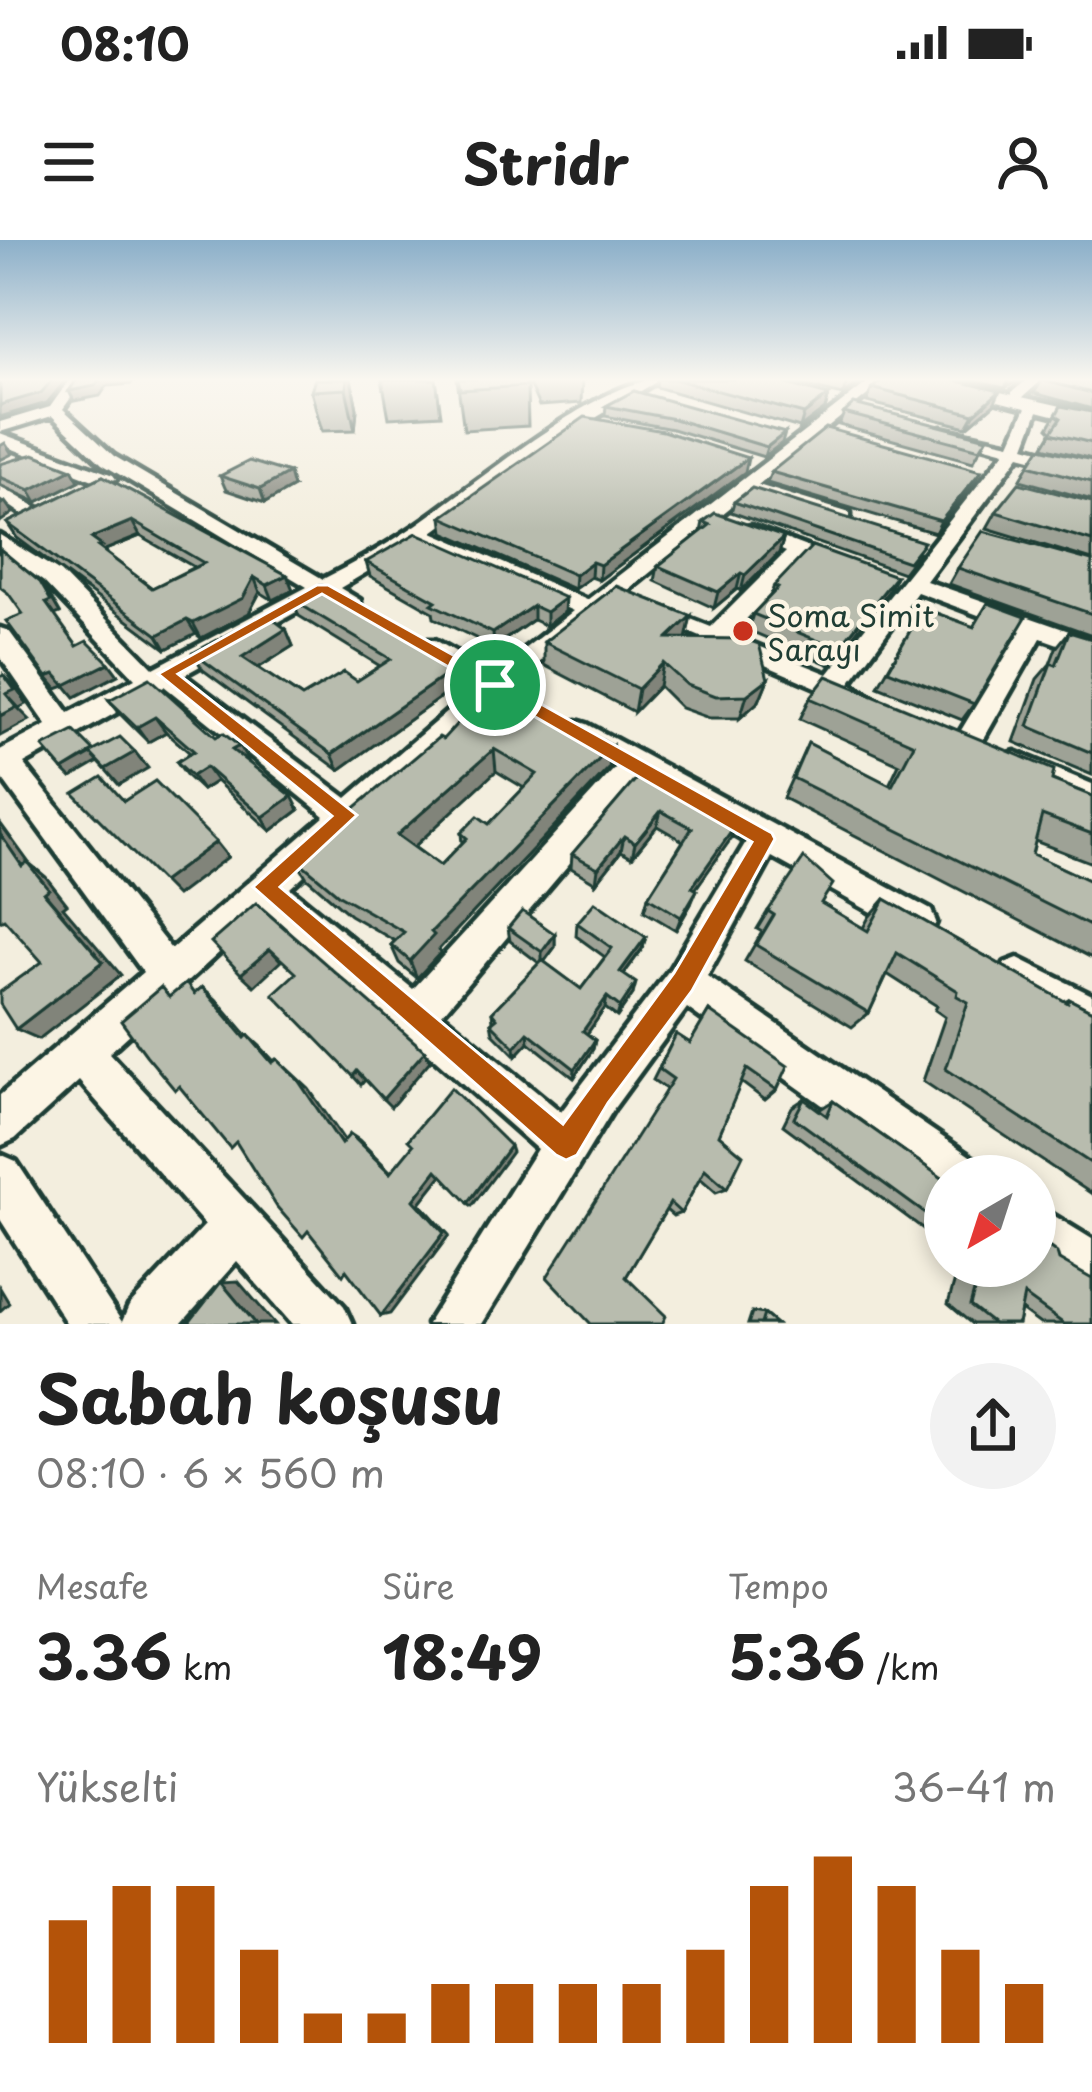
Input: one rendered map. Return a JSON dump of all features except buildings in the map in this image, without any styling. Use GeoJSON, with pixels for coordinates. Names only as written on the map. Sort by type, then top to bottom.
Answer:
{"type":"FeatureCollection","features":[{"type":"Feature","properties":{"kind":"street"},"geometry":{"type":"LineString","coordinates":[[73,430],[107,479]]}},
{"type":"Feature","properties":{"kind":"street"},"geometry":{"type":"LineString","coordinates":[[168,975],[2,762],[420,534],[578,430]]}},
{"type":"Feature","properties":{"kind":"street"},"geometry":{"type":"LineString","coordinates":[[0,1124],[495,685],[602,602],[753,472],[814,430]]}},
{"type":"Feature","properties":{"kind":"street"},"geometry":{"type":"LineString","coordinates":[[941,430],[1092,469]]}},
{"type":"Feature","properties":{"kind":"street"},"geometry":{"type":"LineString","coordinates":[[832,686],[893,581],[946,538],[1016,449],[1020,430]]}},
{"type":"Feature","properties":{"kind":"street"},"geometry":{"type":"LineString","coordinates":[[0,438],[107,479],[322,588],[949,939]]}},
{"type":"Feature","properties":{"kind":"street"},"geometry":{"type":"LineString","coordinates":[[20,462],[40,454]]}},
{"type":"Feature","properties":{"kind":"street"},"geometry":{"type":"LineString","coordinates":[[753,472],[874,526]]}},
{"type":"Feature","properties":{"kind":"street"},"geometry":{"type":"LineString","coordinates":[[0,491],[45,510],[0,537],[52,577],[159,678],[346,815]]}},
{"type":"Feature","properties":{"kind":"street"},"geometry":{"type":"LineString","coordinates":[[706,515],[1092,649]]}},
{"type":"Feature","properties":{"kind":"street"},"geometry":{"type":"LineString","coordinates":[[420,534],[602,602],[716,636],[890,710]]}},
{"type":"Feature","properties":{"kind":"street"},"geometry":{"type":"LineString","coordinates":[[716,636],[800,550]]}},
{"type":"Feature","properties":{"kind":"street"},"geometry":{"type":"LineString","coordinates":[[1035,628],[958,738],[1092,797]]}},
{"type":"Feature","properties":{"kind":"street"},"geometry":{"type":"LineString","coordinates":[[0,635],[65,728]]}},
{"type":"Feature","properties":{"kind":"street"},"geometry":{"type":"LineString","coordinates":[[415,1016],[636,764]]}},
{"type":"Feature","properties":{"kind":"street"},"geometry":{"type":"LineString","coordinates":[[456,1323],[598,1094],[683,982],[765,839]]}},
{"type":"Feature","properties":{"kind":"street"},"geometry":{"type":"LineString","coordinates":[[264,887],[566,1145]]}},
{"type":"Feature","properties":{"kind":"street"},"geometry":{"type":"LineString","coordinates":[[990,961],[1092,1016]]}},
{"type":"Feature","properties":{"kind":"street"},"geometry":{"type":"LineString","coordinates":[[683,982],[930,1155]]}},
{"type":"Feature","properties":{"kind":"street"},"geometry":{"type":"LineString","coordinates":[[82,1054],[326,1324]]}},
{"type":"Feature","properties":{"kind":"street"},"geometry":{"type":"LineString","coordinates":[[0,1177],[98,1324]]}},
{"type":"Feature","properties":{"kind":"street"},"geometry":{"type":"LineString","coordinates":[[147,1324],[239,1223]]}},
{"type":"Feature","properties":{"kind":"street"},"geometry":{"type":"LineString","coordinates":[[1056,1243],[1092,1268]]}},
{"type":"Feature","properties":{"kind":"place","name":"Soma Simit Sarayı"},"geometry":{"type":"Point","coordinates":[743,631]}},
{"type":"Feature","properties":{"kind":"route"},"geometry":{"type":"LineString","coordinates":[[322,588],[495,685],[765,839],[683,982],[598,1094],[566,1145],[264,887],[346,815],[166,674],[322,588]]}}]}
